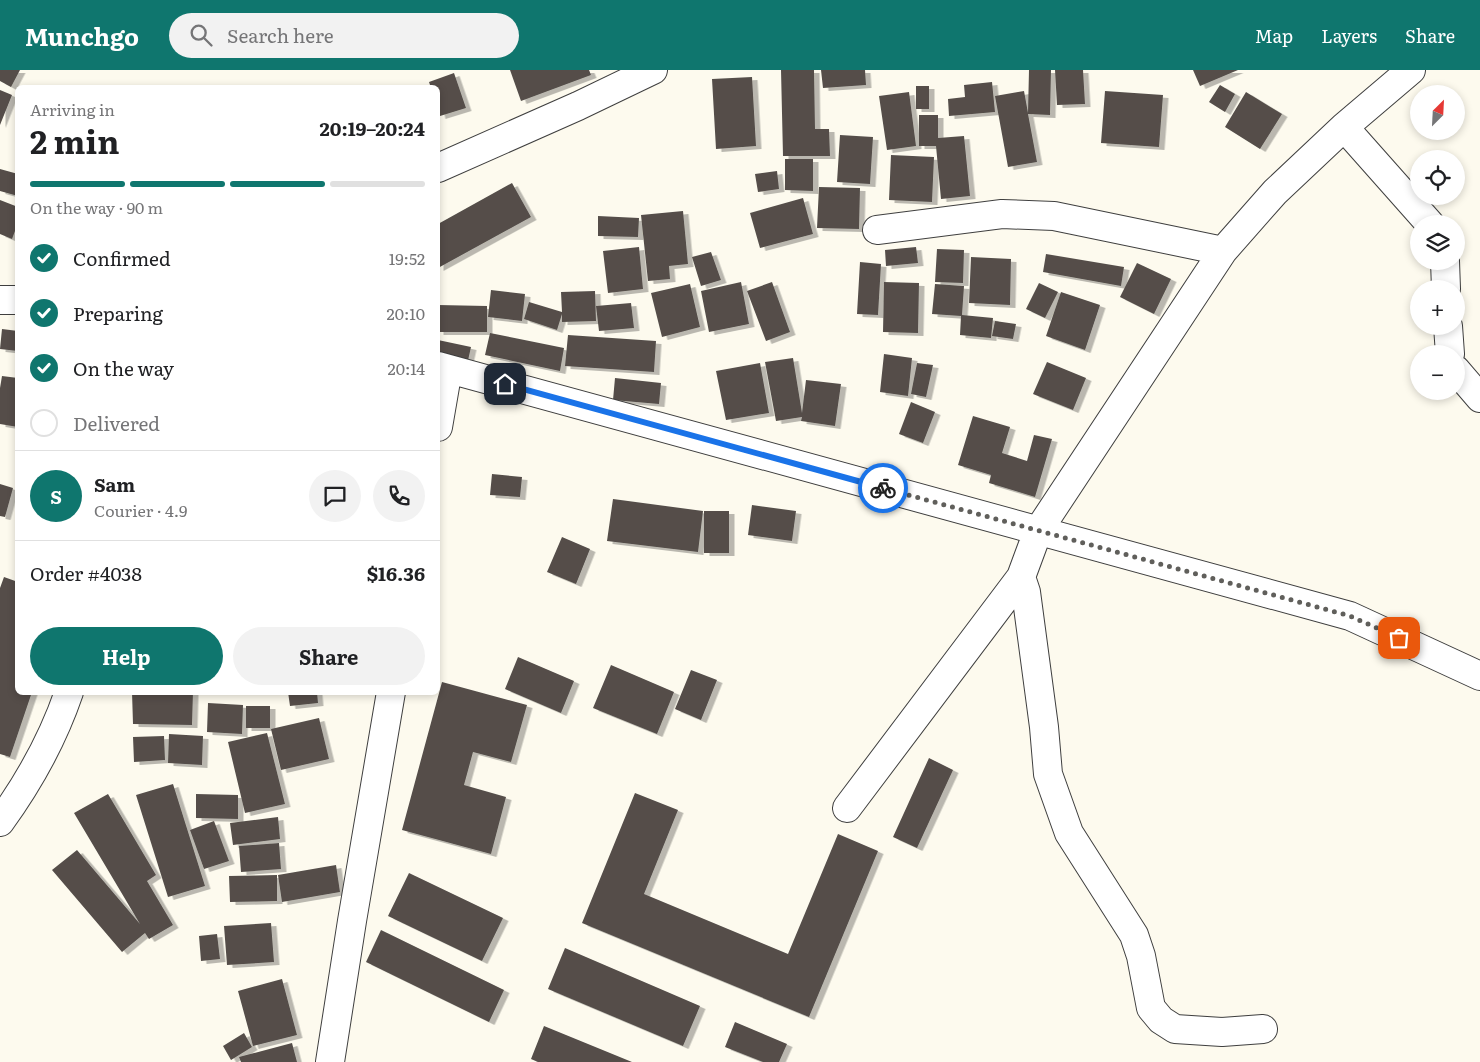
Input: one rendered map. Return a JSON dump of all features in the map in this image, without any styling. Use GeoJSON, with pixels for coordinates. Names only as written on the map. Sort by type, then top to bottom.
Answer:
{"type":"FeatureCollection","features":[{"type":"Feature","properties":{"kind":"street"},"geometry":{"type":"LineString","coordinates":[[440,167],[578,106],[653,70]]}},
{"type":"Feature","properties":{"kind":"street"},"geometry":{"type":"LineString","coordinates":[[847,808],[1021,577],[1038,531],[1223,251],[1275,192],[1344,127],[1411,70]]}},
{"type":"Feature","properties":{"kind":"street"},"geometry":{"type":"LineString","coordinates":[[1344,127],[1422,215]]}},
{"type":"Feature","properties":{"kind":"street"},"geometry":{"type":"LineString","coordinates":[[877,230],[1002,214],[1054,216],[1223,251]]}},
{"type":"Feature","properties":{"kind":"street"},"geometry":{"type":"LineString","coordinates":[[0,300],[15,300]]}},
{"type":"Feature","properties":{"kind":"street"},"geometry":{"type":"LineString","coordinates":[[440,398],[442,368],[1350,616],[1480,676]]}},
{"type":"Feature","properties":{"kind":"street"},"geometry":{"type":"LineString","coordinates":[[1465,380],[1480,398]]}},
{"type":"Feature","properties":{"kind":"street"},"geometry":{"type":"LineString","coordinates":[[1021,577],[1026,592],[1044,727],[1048,774],[1069,832],[1134,935],[1141,956],[1151,1008],[1161,1020],[1175,1029],[1222,1032],[1263,1029]]}},
{"type":"Feature","properties":{"kind":"street"},"geometry":{"type":"LineString","coordinates":[[0,822],[34,769],[59,722],[68,695]]}},
{"type":"Feature","properties":{"kind":"street"},"geometry":{"type":"LineString","coordinates":[[330,1062],[390,695]]}},
{"type":"Feature","properties":{"kind":"building"},"geometry":{"type":"Polygon","coordinates":[[[0,70],[20,70],[11,87],[0,81],[0,70]]]}},
{"type":"Feature","properties":{"kind":"building"},"geometry":{"type":"Polygon","coordinates":[[[510,70],[589,70],[591,75],[521,101],[510,70]]]}},
{"type":"Feature","properties":{"kind":"building"},"geometry":{"type":"Polygon","coordinates":[[[781,70],[814,70],[815,129],[829,129],[830,156],[783,156],[781,70]]]}},
{"type":"Feature","properties":{"kind":"building"},"geometry":{"type":"Polygon","coordinates":[[[821,70],[865,70],[866,85],[823,88],[821,70]]]}},
{"type":"Feature","properties":{"kind":"building"},"geometry":{"type":"Polygon","coordinates":[[[1029,70],[1051,70],[1050,115],[1028,114],[1037,162],[1008,167],[995,96],[1024,91],[1028,113],[1029,70]]]}},
{"type":"Feature","properties":{"kind":"building"},"geometry":{"type":"Polygon","coordinates":[[[1055,70],[1083,70],[1085,104],[1057,105],[1055,70]]]}},
{"type":"Feature","properties":{"kind":"building"},"geometry":{"type":"Polygon","coordinates":[[[1193,70],[1238,70],[1200,86],[1193,70]]]}},
{"type":"Feature","properties":{"kind":"building"},"geometry":{"type":"Polygon","coordinates":[[[454,73],[466,108],[440,116],[440,85],[430,85],[429,82],[454,73]]]}},
{"type":"Feature","properties":{"kind":"building"},"geometry":{"type":"Polygon","coordinates":[[[752,77],[756,146],[716,149],[712,79],[752,77]]]}},
{"type":"Feature","properties":{"kind":"building"},"geometry":{"type":"Polygon","coordinates":[[[992,82],[995,112],[949,116],[948,99],[965,97],[964,85],[992,82]]]}},
{"type":"Feature","properties":{"kind":"building"},"geometry":{"type":"Polygon","coordinates":[[[1220,85],[1235,94],[1225,112],[1209,102],[1220,85]]]}},
{"type":"Feature","properties":{"kind":"building"},"geometry":{"type":"Polygon","coordinates":[[[916,86],[929,86],[929,109],[916,109],[916,86]]]}},
{"type":"Feature","properties":{"kind":"building"},"geometry":{"type":"Polygon","coordinates":[[[0,90],[12,95],[0,125],[0,90]]]}},
{"type":"Feature","properties":{"kind":"building"},"geometry":{"type":"Polygon","coordinates":[[[1105,91],[1163,95],[1159,147],[1101,143],[1105,91]]]}},
{"type":"Feature","properties":{"kind":"building"},"geometry":{"type":"Polygon","coordinates":[[[909,92],[916,146],[887,150],[879,96],[909,92]]]}},
{"type":"Feature","properties":{"kind":"building"},"geometry":{"type":"Polygon","coordinates":[[[1246,92],[1282,114],[1260,149],[1225,127],[1246,92]]]}},
{"type":"Feature","properties":{"kind":"building"},"geometry":{"type":"Polygon","coordinates":[[[919,115],[938,115],[938,138],[964,136],[970,196],[941,199],[936,146],[919,146],[919,115]]]}},
{"type":"Feature","properties":{"kind":"building"},"geometry":{"type":"Polygon","coordinates":[[[840,135],[873,137],[870,184],[837,182],[840,135]]]}},
{"type":"Feature","properties":{"kind":"building"},"geometry":{"type":"Polygon","coordinates":[[[891,155],[934,157],[932,202],[889,200],[891,155]]]}},
{"type":"Feature","properties":{"kind":"building"},"geometry":{"type":"Polygon","coordinates":[[[785,159],[813,159],[813,191],[785,190],[785,159]]]}},
{"type":"Feature","properties":{"kind":"building"},"geometry":{"type":"Polygon","coordinates":[[[0,169],[15,173],[15,195],[0,191],[0,169]]]}},
{"type":"Feature","properties":{"kind":"building"},"geometry":{"type":"Polygon","coordinates":[[[777,171],[779,189],[758,192],[755,174],[777,171]]]}},
{"type":"Feature","properties":{"kind":"building"},"geometry":{"type":"Polygon","coordinates":[[[512,183],[531,217],[440,267],[440,223],[512,183]]]}},
{"type":"Feature","properties":{"kind":"building"},"geometry":{"type":"Polygon","coordinates":[[[819,187],[860,188],[859,229],[817,228],[819,187]]]}},
{"type":"Feature","properties":{"kind":"building"},"geometry":{"type":"Polygon","coordinates":[[[803,198],[813,234],[760,248],[750,213],[803,198]]]}},
{"type":"Feature","properties":{"kind":"building"},"geometry":{"type":"Polygon","coordinates":[[[0,200],[15,206],[15,231],[12,239],[0,234],[0,200]]]}},
{"type":"Feature","properties":{"kind":"building"},"geometry":{"type":"Polygon","coordinates":[[[683,211],[688,264],[669,266],[670,279],[648,281],[641,215],[683,211]]]}},
{"type":"Feature","properties":{"kind":"building"},"geometry":{"type":"Polygon","coordinates":[[[598,216],[639,218],[638,237],[598,236],[598,216]]]}},
{"type":"Feature","properties":{"kind":"building"},"geometry":{"type":"Polygon","coordinates":[[[639,247],[643,289],[608,293],[603,251],[639,247]]]}},
{"type":"Feature","properties":{"kind":"building"},"geometry":{"type":"Polygon","coordinates":[[[916,247],[918,263],[886,266],[885,250],[916,247]]]}},
{"type":"Feature","properties":{"kind":"building"},"geometry":{"type":"Polygon","coordinates":[[[937,249],[964,250],[963,283],[935,282],[937,249]]]}},
{"type":"Feature","properties":{"kind":"building"},"geometry":{"type":"Polygon","coordinates":[[[711,252],[721,280],[701,286],[692,257],[711,252]]]}},
{"type":"Feature","properties":{"kind":"building"},"geometry":{"type":"Polygon","coordinates":[[[1046,254],[1124,267],[1121,286],[1043,272],[1046,254]]]}},
{"type":"Feature","properties":{"kind":"building"},"geometry":{"type":"Polygon","coordinates":[[[971,257],[1011,259],[1010,305],[969,303],[971,257]]]}},
{"type":"Feature","properties":{"kind":"building"},"geometry":{"type":"Polygon","coordinates":[[[860,262],[881,264],[878,315],[857,314],[860,262]]]}},
{"type":"Feature","properties":{"kind":"building"},"geometry":{"type":"Polygon","coordinates":[[[1137,263],[1171,279],[1154,314],[1120,297],[1137,263]]]}},
{"type":"Feature","properties":{"kind":"building"},"geometry":{"type":"Polygon","coordinates":[[[741,282],[749,324],[709,332],[701,291],[741,282]]]}},
{"type":"Feature","properties":{"kind":"building"},"geometry":{"type":"Polygon","coordinates":[[[772,282],[790,332],[766,341],[747,291],[772,282]]]}},
{"type":"Feature","properties":{"kind":"building"},"geometry":{"type":"Polygon","coordinates":[[[884,282],[919,283],[918,333],[883,332],[884,282]]]}},
{"type":"Feature","properties":{"kind":"building"},"geometry":{"type":"Polygon","coordinates":[[[1039,283],[1058,292],[1045,318],[1026,309],[1039,283]]]}},
{"type":"Feature","properties":{"kind":"building"},"geometry":{"type":"Polygon","coordinates":[[[690,284],[700,327],[662,337],[651,293],[690,284]]]}},
{"type":"Feature","properties":{"kind":"building"},"geometry":{"type":"Polygon","coordinates":[[[935,284],[964,286],[962,315],[993,318],[991,338],[960,335],[961,316],[932,314],[935,284]]]}},
{"type":"Feature","properties":{"kind":"building"},"geometry":{"type":"Polygon","coordinates":[[[491,290],[525,294],[522,321],[488,317],[491,290]]]}},
{"type":"Feature","properties":{"kind":"building"},"geometry":{"type":"Polygon","coordinates":[[[595,291],[596,321],[562,322],[562,314],[557,330],[524,319],[529,302],[562,312],[561,292],[595,291]]]}},
{"type":"Feature","properties":{"kind":"building"},"geometry":{"type":"Polygon","coordinates":[[[1061,292],[1100,305],[1085,350],[1046,336],[1061,292]]]}},
{"type":"Feature","properties":{"kind":"building"},"geometry":{"type":"Polygon","coordinates":[[[631,303],[634,328],[599,331],[596,306],[631,303]]]}},
{"type":"Feature","properties":{"kind":"building"},"geometry":{"type":"Polygon","coordinates":[[[440,305],[487,306],[487,332],[440,332],[440,305]]]}},
{"type":"Feature","properties":{"kind":"building"},"geometry":{"type":"Polygon","coordinates":[[[995,321],[1016,324],[1013,339],[992,336],[995,321]]]}},
{"type":"Feature","properties":{"kind":"building"},"geometry":{"type":"Polygon","coordinates":[[[2,329],[15,331],[15,351],[0,349],[2,329]]]}},
{"type":"Feature","properties":{"kind":"building"},"geometry":{"type":"Polygon","coordinates":[[[490,333],[564,348],[560,371],[485,355],[490,333]]]}},
{"type":"Feature","properties":{"kind":"building"},"geometry":{"type":"Polygon","coordinates":[[[568,335],[656,341],[654,372],[565,366],[568,335]]]}},
{"type":"Feature","properties":{"kind":"building"},"geometry":{"type":"Polygon","coordinates":[[[440,340],[471,347],[467,365],[440,359],[440,340]]]}},
{"type":"Feature","properties":{"kind":"building"},"geometry":{"type":"Polygon","coordinates":[[[884,354],[912,358],[908,396],[880,392],[884,354]]]}},
{"type":"Feature","properties":{"kind":"building"},"geometry":{"type":"Polygon","coordinates":[[[793,358],[802,413],[806,380],[841,384],[835,426],[801,421],[802,417],[776,421],[765,362],[793,358]]]}},
{"type":"Feature","properties":{"kind":"building"},"geometry":{"type":"Polygon","coordinates":[[[1047,362],[1086,378],[1073,410],[1033,394],[1047,362]]]}},
{"type":"Feature","properties":{"kind":"building"},"geometry":{"type":"Polygon","coordinates":[[[760,363],[769,413],[726,420],[716,371],[760,363]]]}},
{"type":"Feature","properties":{"kind":"building"},"geometry":{"type":"Polygon","coordinates":[[[917,363],[933,365],[926,397],[911,394],[917,363]]]}},
{"type":"Feature","properties":{"kind":"building"},"geometry":{"type":"Polygon","coordinates":[[[2,376],[15,378],[15,426],[0,424],[2,376]]]}},
{"type":"Feature","properties":{"kind":"building"},"geometry":{"type":"Polygon","coordinates":[[[615,378],[661,383],[659,404],[613,400],[615,378]]]}},
{"type":"Feature","properties":{"kind":"building"},"geometry":{"type":"Polygon","coordinates":[[[911,402],[935,412],[923,443],[899,434],[911,402]]]}},
{"type":"Feature","properties":{"kind":"building"},"geometry":{"type":"Polygon","coordinates":[[[973,416],[1010,427],[1002,453],[1027,461],[1034,435],[1052,439],[1035,497],[989,483],[991,475],[958,465],[973,416]]]}},
{"type":"Feature","properties":{"kind":"building"},"geometry":{"type":"Polygon","coordinates":[[[492,474],[522,477],[520,497],[490,495],[492,474]]]}},
{"type":"Feature","properties":{"kind":"building"},"geometry":{"type":"Polygon","coordinates":[[[0,484],[13,488],[5,517],[0,516],[0,484]]]}},
{"type":"Feature","properties":{"kind":"building"},"geometry":{"type":"Polygon","coordinates":[[[613,499],[703,511],[698,552],[607,541],[613,499]]]}},
{"type":"Feature","properties":{"kind":"building"},"geometry":{"type":"Polygon","coordinates":[[[752,505],[796,511],[792,541],[748,535],[752,505]]]}},
{"type":"Feature","properties":{"kind":"building"},"geometry":{"type":"Polygon","coordinates":[[[704,511],[729,511],[729,553],[704,553],[704,511]]]}},
{"type":"Feature","properties":{"kind":"building"},"geometry":{"type":"Polygon","coordinates":[[[562,537],[590,549],[576,584],[547,572],[562,537]]]}},
{"type":"Feature","properties":{"kind":"building"},"geometry":{"type":"Polygon","coordinates":[[[4,577],[15,581],[15,695],[31,695],[10,757],[0,754],[0,588],[4,577]]]}},
{"type":"Feature","properties":{"kind":"building"},"geometry":{"type":"Polygon","coordinates":[[[518,657],[574,681],[561,713],[505,689],[518,657]]]}},
{"type":"Feature","properties":{"kind":"building"},"geometry":{"type":"Polygon","coordinates":[[[611,665],[674,692],[657,734],[593,708],[611,665]]]}},
{"type":"Feature","properties":{"kind":"building"},"geometry":{"type":"Polygon","coordinates":[[[691,670],[717,680],[701,720],[675,709],[691,670]]]}},
{"type":"Feature","properties":{"kind":"building"},"geometry":{"type":"Polygon","coordinates":[[[442,682],[527,705],[511,762],[473,752],[464,785],[506,797],[491,854],[402,830],[442,682]]]}},
{"type":"Feature","properties":{"kind":"building"},"geometry":{"type":"Polygon","coordinates":[[[132,695],[193,695],[192,725],[133,724],[132,695]]]}},
{"type":"Feature","properties":{"kind":"building"},"geometry":{"type":"Polygon","coordinates":[[[288,695],[317,695],[318,703],[290,706],[288,695]]]}},
{"type":"Feature","properties":{"kind":"building"},"geometry":{"type":"Polygon","coordinates":[[[208,703],[243,705],[242,734],[207,732],[208,703]]]}},
{"type":"Feature","properties":{"kind":"building"},"geometry":{"type":"Polygon","coordinates":[[[246,706],[270,706],[270,728],[246,728],[246,706]]]}},
{"type":"Feature","properties":{"kind":"building"},"geometry":{"type":"Polygon","coordinates":[[[319,718],[329,759],[281,770],[271,729],[319,718]]]}},
{"type":"Feature","properties":{"kind":"building"},"geometry":{"type":"Polygon","coordinates":[[[267,733],[285,804],[245,813],[228,742],[267,733]]]}},
{"type":"Feature","properties":{"kind":"building"},"geometry":{"type":"Polygon","coordinates":[[[169,734],[203,736],[202,765],[168,763],[169,734]]]}},
{"type":"Feature","properties":{"kind":"building"},"geometry":{"type":"Polygon","coordinates":[[[164,736],[165,760],[134,762],[133,737],[164,736]]]}},
{"type":"Feature","properties":{"kind":"building"},"geometry":{"type":"Polygon","coordinates":[[[929,758],[953,770],[917,848],[893,837],[929,758]]]}},
{"type":"Feature","properties":{"kind":"building"},"geometry":{"type":"Polygon","coordinates":[[[173,784],[205,886],[168,897],[136,795],[173,784]]]}},
{"type":"Feature","properties":{"kind":"building"},"geometry":{"type":"Polygon","coordinates":[[[635,793],[678,810],[644,894],[788,954],[838,834],[878,851],[809,1017],[582,923],[635,793]]]}},
{"type":"Feature","properties":{"kind":"building"},"geometry":{"type":"Polygon","coordinates":[[[108,794],[156,875],[147,881],[173,925],[149,939],[145,933],[122,952],[52,870],[77,850],[140,924],[74,813],[108,794]]]}},
{"type":"Feature","properties":{"kind":"building"},"geometry":{"type":"Polygon","coordinates":[[[196,794],[238,795],[238,819],[196,818],[196,794]]]}},
{"type":"Feature","properties":{"kind":"building"},"geometry":{"type":"Polygon","coordinates":[[[278,817],[280,839],[233,845],[230,823],[278,817]]]}},
{"type":"Feature","properties":{"kind":"building"},"geometry":{"type":"Polygon","coordinates":[[[214,821],[229,861],[204,869],[190,830],[214,821]]]}},
{"type":"Feature","properties":{"kind":"building"},"geometry":{"type":"Polygon","coordinates":[[[279,843],[281,869],[241,872],[239,846],[279,843]]]}},
{"type":"Feature","properties":{"kind":"building"},"geometry":{"type":"Polygon","coordinates":[[[336,865],[340,892],[282,902],[278,875],[336,865]]]}},
{"type":"Feature","properties":{"kind":"building"},"geometry":{"type":"Polygon","coordinates":[[[409,873],[503,918],[482,961],[388,916],[409,873]]]}},
{"type":"Feature","properties":{"kind":"building"},"geometry":{"type":"Polygon","coordinates":[[[277,875],[277,901],[230,902],[229,876],[277,875]]]}},
{"type":"Feature","properties":{"kind":"building"},"geometry":{"type":"Polygon","coordinates":[[[271,923],[274,962],[227,965],[224,926],[271,923]]]}},
{"type":"Feature","properties":{"kind":"building"},"geometry":{"type":"Polygon","coordinates":[[[381,930],[504,990],[489,1022],[366,962],[381,930]]]}},
{"type":"Feature","properties":{"kind":"building"},"geometry":{"type":"Polygon","coordinates":[[[217,934],[220,959],[201,961],[199,936],[217,934]]]}},
{"type":"Feature","properties":{"kind":"building"},"geometry":{"type":"Polygon","coordinates":[[[565,948],[700,1006],[683,1046],[548,989],[565,948]]]}},
{"type":"Feature","properties":{"kind":"building"},"geometry":{"type":"Polygon","coordinates":[[[282,979],[297,1035],[253,1046],[238,991],[282,979]]]}},
{"type":"Feature","properties":{"kind":"building"},"geometry":{"type":"Polygon","coordinates":[[[735,1022],[787,1044],[779,1062],[763,1062],[725,1047],[735,1022]]]}},
{"type":"Feature","properties":{"kind":"building"},"geometry":{"type":"Polygon","coordinates":[[[544,1026],[632,1062],[538,1062],[531,1059],[544,1026]]]}},
{"type":"Feature","properties":{"kind":"building"},"geometry":{"type":"Polygon","coordinates":[[[244,1033],[252,1047],[231,1060],[223,1046],[244,1033]]]}},
{"type":"Feature","properties":{"kind":"building"},"geometry":{"type":"Polygon","coordinates":[[[292,1043],[297,1062],[241,1062],[239,1057],[292,1043]]]}},
{"type":"Feature","properties":{"kind":"way so far"},"geometry":{"type":"LineString","coordinates":[[883,488],[1350,616],[1399,638]]}},
{"type":"Feature","properties":{"kind":"route"},"geometry":{"type":"LineString","coordinates":[[505,384],[883,488]]}}]}
